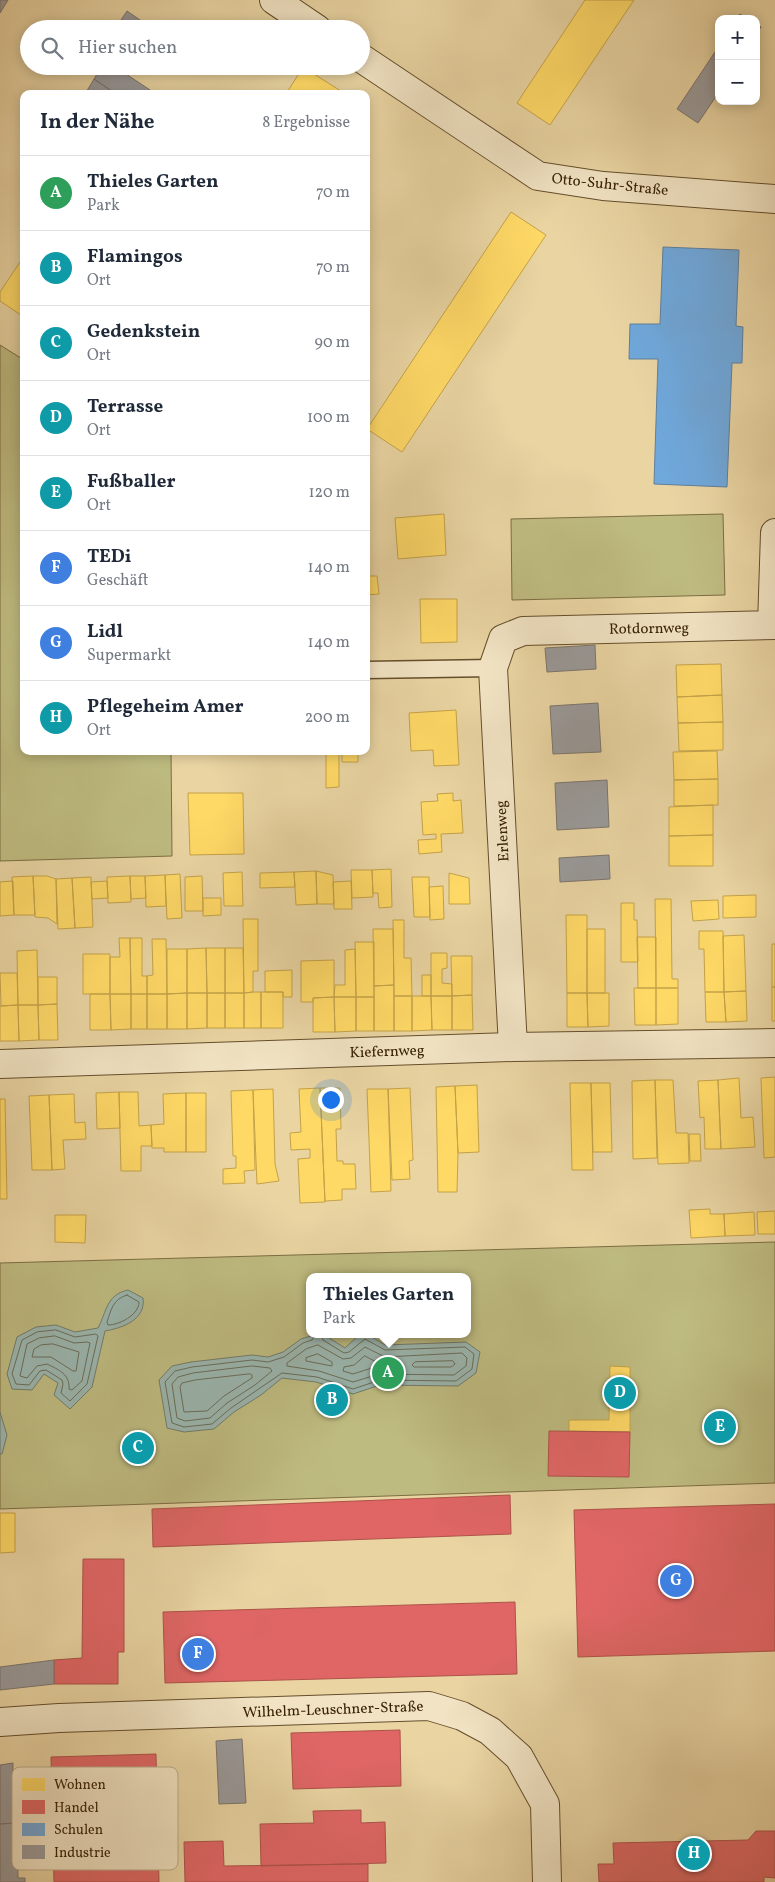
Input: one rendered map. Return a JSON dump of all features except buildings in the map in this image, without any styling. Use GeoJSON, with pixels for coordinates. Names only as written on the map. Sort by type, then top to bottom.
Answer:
{"type":"FeatureCollection","features":[{"type":"Feature","properties":{"kind":"street"},"geometry":{"type":"LineString","coordinates":[[274,0],[304,20]]}},
{"type":"Feature","properties":{"kind":"street","name":"Otto-Suhr-Straße"},"geometry":{"type":"LineString","coordinates":[[370,64],[538,176],[603,186],[775,199]]}},
{"type":"Feature","properties":{"kind":"street"},"geometry":{"type":"LineString","coordinates":[[773,625],[775,533]]}},
{"type":"Feature","properties":{"kind":"street","name":"Rotdornweg"},"geometry":{"type":"LineString","coordinates":[[523,631],[773,625]]}},
{"type":"Feature","properties":{"kind":"street","name":"Erlenweg"},"geometry":{"type":"LineString","coordinates":[[514,1046],[493,668],[503,639],[523,631]]}},
{"type":"Feature","properties":{"kind":"street","name":"Kiefernweg"},"geometry":{"type":"LineString","coordinates":[[0,1064],[514,1046],[775,1044]]}},
{"type":"Feature","properties":{"kind":"street","name":"Wilhelm-Leuschner-Straße"},"geometry":{"type":"LineString","coordinates":[[0,1722],[429,1706],[462,1716],[490,1731],[519,1757],[545,1804],[547,1882]]}},
{"type":"Feature","properties":{"kind":"lane"},"geometry":{"type":"LineString","coordinates":[[370,670],[493,668]]}},
{"type":"Feature","properties":{"kind":"shaded area"},"geometry":{"type":"Polygon","coordinates":[[[0,345],[20,358],[20,755],[171,755],[172,856],[0,861],[0,345]]]}},
{"type":"Feature","properties":{"kind":"shaded area"},"geometry":{"type":"Polygon","coordinates":[[[723,514],[725,595],[512,600],[511,519],[723,514]]]}},
{"type":"Feature","properties":{"kind":"shaded area"},"geometry":{"type":"Polygon","coordinates":[[[775,1242],[775,1483],[0,1509],[0,1263],[775,1242]]]}},
{"type":"Feature","properties":{"kind":"water"},"geometry":{"type":"Polygon","coordinates":[[[128,1290],[143,1298],[141,1312],[132,1322],[119,1328],[105,1331],[92,1387],[70,1409],[54,1395],[58,1383],[44,1374],[32,1390],[12,1389],[7,1374],[17,1337],[36,1327],[56,1325],[75,1332],[98,1328],[111,1300],[121,1292],[128,1290]]]}},
{"type":"Feature","properties":{"kind":"water"},"geometry":{"type":"Polygon","coordinates":[[[329,1338],[345,1348],[356,1338],[374,1338],[385,1345],[466,1342],[480,1352],[476,1373],[458,1386],[380,1385],[353,1394],[316,1382],[282,1378],[261,1395],[234,1412],[214,1429],[184,1432],[167,1428],[159,1380],[172,1366],[252,1355],[268,1357],[283,1352],[301,1339],[329,1338]]]}},
{"type":"Feature","properties":{"kind":"water"},"geometry":{"type":"Polygon","coordinates":[[[0,1412],[7,1435],[2,1454],[0,1454],[0,1412]]]}},
{"type":"Feature","properties":{"kind":"place","name":"Thieles Garten"},"geometry":{"type":"Point","coordinates":[388,1373]}},
{"type":"Feature","properties":{"kind":"place","name":"Terrasse"},"geometry":{"type":"Point","coordinates":[620,1393]}},
{"type":"Feature","properties":{"kind":"place","name":"Flamingos"},"geometry":{"type":"Point","coordinates":[332,1400]}},
{"type":"Feature","properties":{"kind":"place","name":"Fußballer"},"geometry":{"type":"Point","coordinates":[720,1427]}},
{"type":"Feature","properties":{"kind":"place","name":"Gedenkstein"},"geometry":{"type":"Point","coordinates":[138,1448]}},
{"type":"Feature","properties":{"kind":"place","name":"Lidl"},"geometry":{"type":"Point","coordinates":[676,1581]}},
{"type":"Feature","properties":{"kind":"place","name":"TEDi"},"geometry":{"type":"Point","coordinates":[198,1654]}},
{"type":"Feature","properties":{"kind":"place","name":"Pflegeheim Amer"},"geometry":{"type":"Point","coordinates":[694,1854]}}]}
